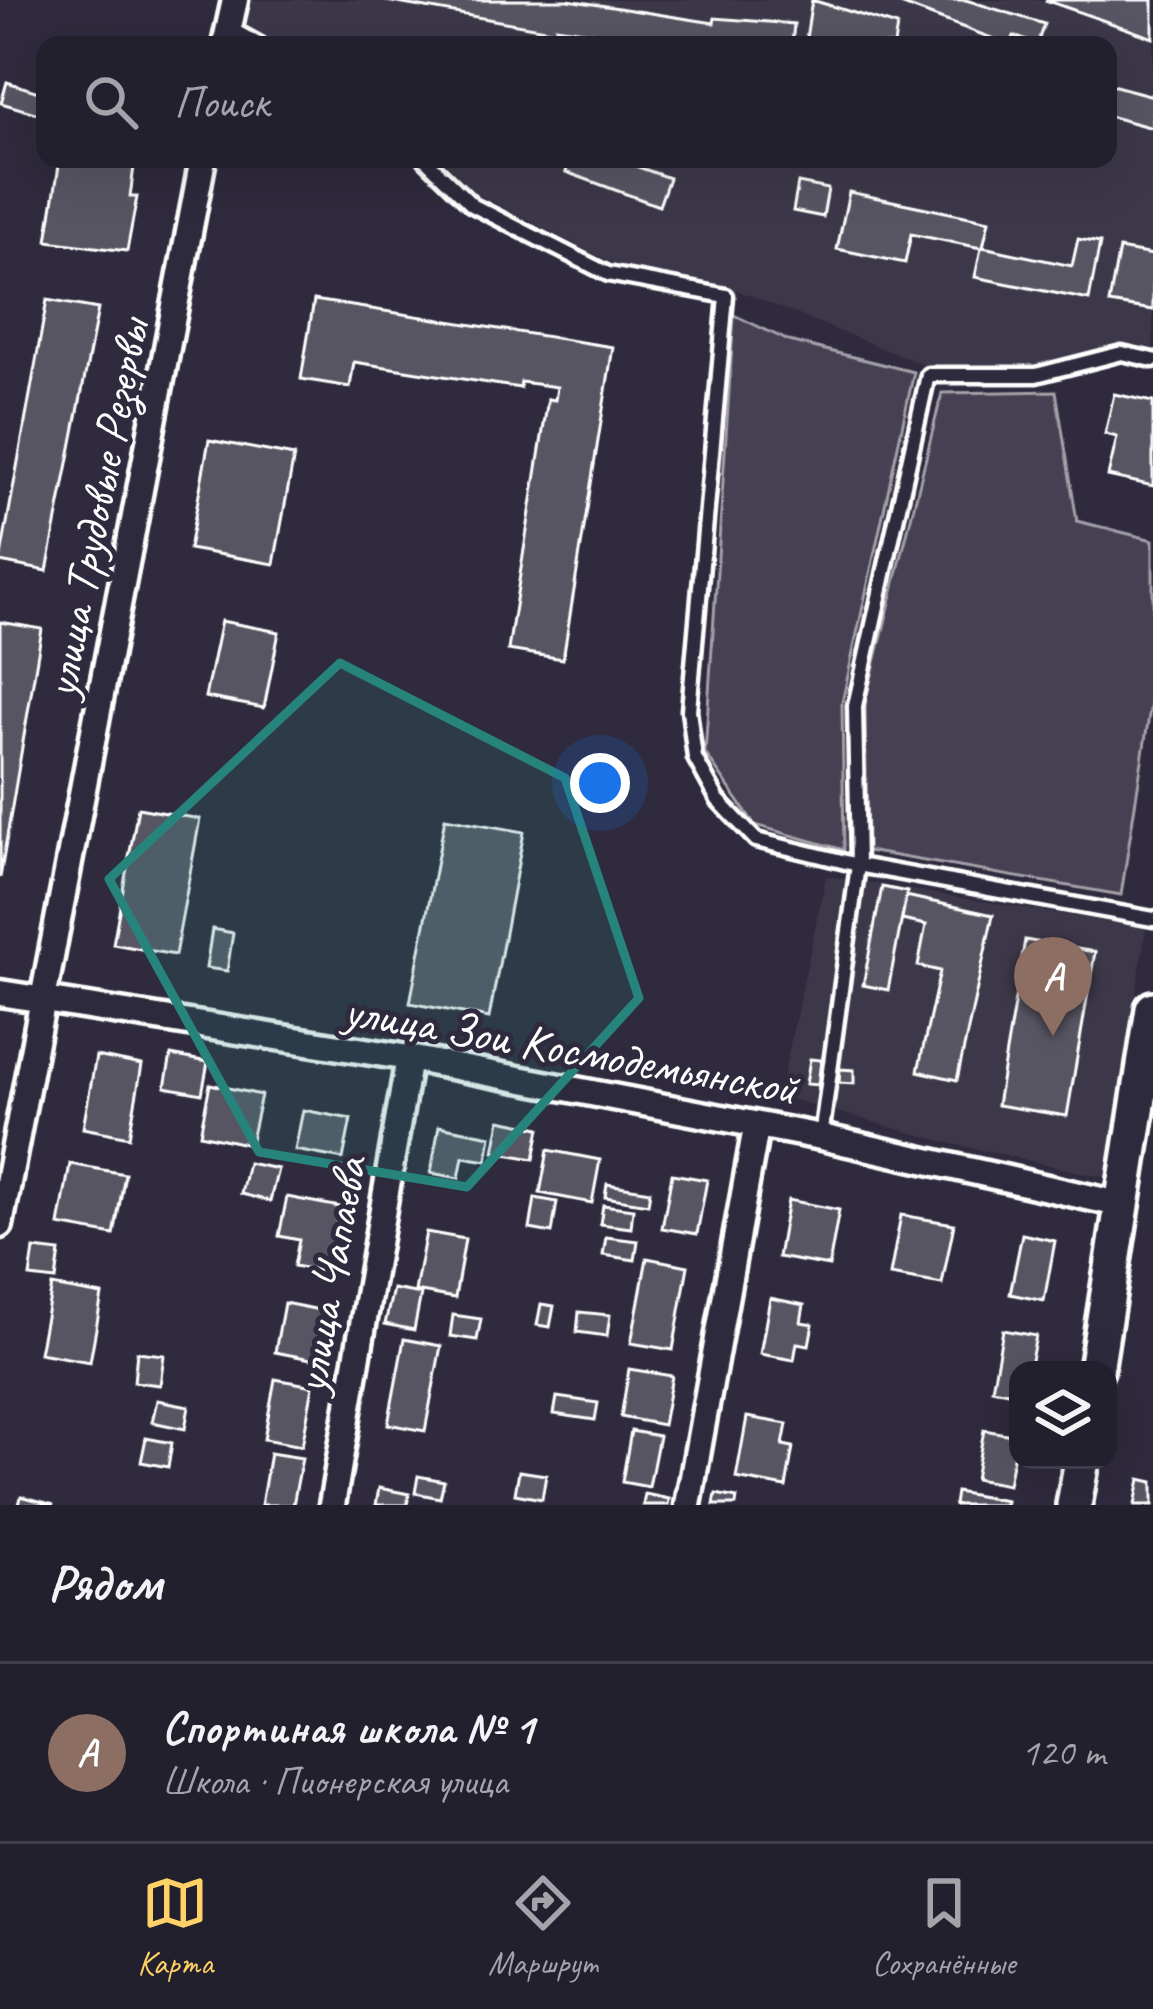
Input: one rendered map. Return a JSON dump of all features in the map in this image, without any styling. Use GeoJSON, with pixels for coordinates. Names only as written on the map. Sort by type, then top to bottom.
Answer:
{"type":"FeatureCollection","features":[{"type":"Feature","properties":{"kind":"street"},"geometry":{"type":"LineString","coordinates":[[226,36],[235,0]]}},
{"type":"Feature","properties":{"kind":"street","name":"улица Трудовые Резервы"},"geometry":{"type":"LineString","coordinates":[[0,1225],[201,168]]}},
{"type":"Feature","properties":{"kind":"street","name":"улица Зои Космодемьянской"},"geometry":{"type":"LineString","coordinates":[[0,993],[409,1058],[821,1137],[1123,1205]]}},
{"type":"Feature","properties":{"kind":"street"},"geometry":{"type":"LineString","coordinates":[[1097,1361],[1144,1106],[1153,1009]]}},
{"type":"Feature","properties":{"kind":"street","name":"улица Чапаева"},"geometry":{"type":"LineString","coordinates":[[332,1505],[409,1058]]}},
{"type":"Feature","properties":{"kind":"street"},"geometry":{"type":"LineString","coordinates":[[688,1505],[756,1128]]}},
{"type":"Feature","properties":{"kind":"street"},"geometry":{"type":"LineString","coordinates":[[1074,1505],[1080,1469]]}},
{"type":"Feature","properties":{"kind":"lane"},"geometry":{"type":"LineString","coordinates":[[434,168],[472,205],[608,274],[726,296],[689,710],[695,758],[718,800],[755,840],[857,865],[1153,919]]}},
{"type":"Feature","properties":{"kind":"lane"},"geometry":{"type":"LineString","coordinates":[[821,1137],[857,865],[855,706],[928,375],[1036,375],[1122,352],[1153,360]]}},
{"type":"Feature","properties":{"kind":"highlighted area"},"geometry":{"type":"Polygon","coordinates":[[[340,663],[565,778],[639,998],[467,1187],[259,1152],[109,879],[340,663]]]}},
{"type":"Feature","properties":{"kind":"shaded area"},"geometry":{"type":"Polygon","coordinates":[[[220,0],[1153,0],[1153,348],[1124,342],[1033,365],[929,367],[724,285],[614,264],[477,194],[450,168],[1117,168],[1117,36],[259,36],[216,14],[220,0]]]}},
{"type":"Feature","properties":{"kind":"shaded area"},"geometry":{"type":"Polygon","coordinates":[[[734,315],[789,341],[914,372],[842,703],[844,850],[755,825],[705,753],[734,315]]]}},
{"type":"Feature","properties":{"kind":"shaded area"},"geometry":{"type":"Polygon","coordinates":[[[1056,391],[1077,521],[1153,540],[1153,690],[1121,895],[867,851],[865,703],[942,393],[1056,391]]]}},
{"type":"Feature","properties":{"kind":"shaded area"},"geometry":{"type":"Polygon","coordinates":[[[826,876],[1146,928],[1108,1178],[953,1144],[779,1096],[826,876]]]}},
{"type":"Feature","properties":{"kind":"building"},"geometry":{"type":"Polygon","coordinates":[[[381,0],[568,0],[714,23],[715,18],[794,24],[793,36],[618,36],[556,27],[556,31],[381,0]]]}},
{"type":"Feature","properties":{"kind":"building"},"geometry":{"type":"Polygon","coordinates":[[[812,0],[897,26],[895,36],[806,36],[812,0]]]}},
{"type":"Feature","properties":{"kind":"building"},"geometry":{"type":"Polygon","coordinates":[[[890,0],[966,0],[1044,24],[1040,36],[986,36],[890,0]]]}},
{"type":"Feature","properties":{"kind":"building"},"geometry":{"type":"Polygon","coordinates":[[[1045,0],[1153,0],[1153,38],[1085,14],[1045,0]]]}},
{"type":"Feature","properties":{"kind":"building"},"geometry":{"type":"Polygon","coordinates":[[[7,82],[36,91],[36,113],[1,103],[7,82]]]}},
{"type":"Feature","properties":{"kind":"building"},"geometry":{"type":"Polygon","coordinates":[[[1117,86],[1153,96],[1153,128],[1117,118],[1117,86]]]}},
{"type":"Feature","properties":{"kind":"building"},"geometry":{"type":"Polygon","coordinates":[[[59,168],[134,168],[130,197],[137,197],[127,251],[47,241],[59,168]]]}},
{"type":"Feature","properties":{"kind":"building"},"geometry":{"type":"Polygon","coordinates":[[[567,168],[641,168],[669,178],[659,206],[566,172],[567,168]]]}},
{"type":"Feature","properties":{"kind":"building"},"geometry":{"type":"Polygon","coordinates":[[[798,183],[828,189],[823,217],[793,211],[798,183]]]}},
{"type":"Feature","properties":{"kind":"building"},"geometry":{"type":"Polygon","coordinates":[[[849,192],[989,221],[983,247],[1072,266],[1078,239],[1100,243],[1089,300],[975,277],[981,248],[911,234],[905,263],[837,249],[849,192]]]}},
{"type":"Feature","properties":{"kind":"building"},"geometry":{"type":"Polygon","coordinates":[[[1119,249],[1153,255],[1153,310],[1109,303],[1119,249]]]}},
{"type":"Feature","properties":{"kind":"building"},"geometry":{"type":"Polygon","coordinates":[[[47,300],[98,309],[47,571],[0,562],[47,300]]]}},
{"type":"Feature","properties":{"kind":"building"},"geometry":{"type":"Polygon","coordinates":[[[314,300],[613,347],[563,659],[508,650],[548,399],[555,400],[557,387],[521,382],[520,388],[354,362],[350,387],[301,379],[314,300]]]}},
{"type":"Feature","properties":{"kind":"building"},"geometry":{"type":"Polygon","coordinates":[[[1114,394],[1153,402],[1153,486],[1108,476],[1117,437],[1105,434],[1114,394]]]}},
{"type":"Feature","properties":{"kind":"building"},"geometry":{"type":"Polygon","coordinates":[[[209,440],[294,456],[274,564],[189,549],[209,440]]]}},
{"type":"Feature","properties":{"kind":"building"},"geometry":{"type":"Polygon","coordinates":[[[221,621],[279,632],[264,708],[205,697],[221,621]]]}},
{"type":"Feature","properties":{"kind":"building"},"geometry":{"type":"Polygon","coordinates":[[[0,622],[42,629],[0,878],[0,622]]]}},
{"type":"Feature","properties":{"kind":"building"},"geometry":{"type":"Polygon","coordinates":[[[138,808],[200,819],[175,955],[113,944],[138,808]]]}},
{"type":"Feature","properties":{"kind":"building"},"geometry":{"type":"Polygon","coordinates":[[[445,818],[524,832],[489,1018],[410,1003],[445,818]]]}},
{"type":"Feature","properties":{"kind":"building"},"geometry":{"type":"Polygon","coordinates":[[[882,887],[907,892],[888,990],[863,985],[882,887]]]}},
{"type":"Feature","properties":{"kind":"building"},"geometry":{"type":"Polygon","coordinates":[[[906,896],[993,915],[957,1080],[918,1071],[940,971],[918,966],[926,925],[902,920],[906,896]]]}},
{"type":"Feature","properties":{"kind":"building"},"geometry":{"type":"Polygon","coordinates":[[[212,929],[233,933],[227,971],[206,968],[212,929]]]}},
{"type":"Feature","properties":{"kind":"building"},"geometry":{"type":"Polygon","coordinates":[[[1025,940],[1095,952],[1067,1116],[997,1105],[1025,940]]]}},
{"type":"Feature","properties":{"kind":"building"},"geometry":{"type":"Polygon","coordinates":[[[171,1055],[208,1062],[202,1094],[165,1087],[171,1055]]]}},
{"type":"Feature","properties":{"kind":"building"},"geometry":{"type":"Polygon","coordinates":[[[96,1056],[142,1065],[129,1137],[83,1128],[96,1056]]]}},
{"type":"Feature","properties":{"kind":"building"},"geometry":{"type":"Polygon","coordinates":[[[810,1059],[821,1060],[818,1085],[806,1084],[810,1059]]]}},
{"type":"Feature","properties":{"kind":"building"},"geometry":{"type":"Polygon","coordinates":[[[840,1069],[854,1070],[854,1084],[839,1083],[840,1069]]]}},
{"type":"Feature","properties":{"kind":"building"},"geometry":{"type":"Polygon","coordinates":[[[210,1084],[261,1095],[250,1145],[200,1134],[210,1084]]]}},
{"type":"Feature","properties":{"kind":"building"},"geometry":{"type":"Polygon","coordinates":[[[303,1110],[351,1119],[343,1159],[295,1150],[303,1110]]]}},
{"type":"Feature","properties":{"kind":"building"},"geometry":{"type":"Polygon","coordinates":[[[500,1120],[540,1128],[534,1159],[494,1152],[500,1120]]]}},
{"type":"Feature","properties":{"kind":"building"},"geometry":{"type":"Polygon","coordinates":[[[439,1126],[491,1136],[487,1161],[463,1157],[459,1178],[431,1173],[439,1126]]]}},
{"type":"Feature","properties":{"kind":"building"},"geometry":{"type":"Polygon","coordinates":[[[548,1150],[600,1160],[592,1203],[540,1193],[548,1150]]]}},
{"type":"Feature","properties":{"kind":"building"},"geometry":{"type":"Polygon","coordinates":[[[248,1163],[278,1169],[270,1201],[241,1194],[248,1163]]]}},
{"type":"Feature","properties":{"kind":"building"},"geometry":{"type":"Polygon","coordinates":[[[70,1164],[125,1174],[114,1235],[59,1225],[70,1164]]]}},
{"type":"Feature","properties":{"kind":"building"},"geometry":{"type":"Polygon","coordinates":[[[672,1174],[707,1180],[697,1234],[662,1228],[672,1174]]]}},
{"type":"Feature","properties":{"kind":"building"},"geometry":{"type":"Polygon","coordinates":[[[607,1184],[650,1191],[648,1204],[605,1197],[607,1184]]]}},
{"type":"Feature","properties":{"kind":"building"},"geometry":{"type":"Polygon","coordinates":[[[287,1197],[340,1207],[327,1272],[294,1266],[299,1240],[279,1236],[287,1197]]]}},
{"type":"Feature","properties":{"kind":"building"},"geometry":{"type":"Polygon","coordinates":[[[535,1198],[557,1202],[552,1233],[530,1229],[535,1198]]]}},
{"type":"Feature","properties":{"kind":"building"},"geometry":{"type":"Polygon","coordinates":[[[788,1200],[839,1210],[829,1266],[778,1257],[788,1200]]]}},
{"type":"Feature","properties":{"kind":"building"},"geometry":{"type":"Polygon","coordinates":[[[603,1205],[633,1209],[631,1228],[600,1224],[603,1205]]]}},
{"type":"Feature","properties":{"kind":"building"},"geometry":{"type":"Polygon","coordinates":[[[901,1215],[954,1224],[942,1284],[890,1275],[901,1215]]]}},
{"type":"Feature","properties":{"kind":"building"},"geometry":{"type":"Polygon","coordinates":[[[426,1232],[465,1239],[455,1298],[415,1291],[426,1232]]]}},
{"type":"Feature","properties":{"kind":"building"},"geometry":{"type":"Polygon","coordinates":[[[1022,1234],[1055,1241],[1044,1301],[1010,1294],[1022,1234]]]}},
{"type":"Feature","properties":{"kind":"building"},"geometry":{"type":"Polygon","coordinates":[[[606,1237],[638,1241],[635,1260],[603,1255],[606,1237]]]}},
{"type":"Feature","properties":{"kind":"building"},"geometry":{"type":"Polygon","coordinates":[[[34,1249],[60,1252],[56,1280],[30,1277],[34,1249]]]}},
{"type":"Feature","properties":{"kind":"building"},"geometry":{"type":"Polygon","coordinates":[[[647,1258],[688,1266],[673,1350],[631,1343],[647,1258]]]}},
{"type":"Feature","properties":{"kind":"building"},"geometry":{"type":"Polygon","coordinates":[[[52,1286],[102,1295],[90,1362],[39,1353],[52,1286]]]}},
{"type":"Feature","properties":{"kind":"building"},"geometry":{"type":"Polygon","coordinates":[[[393,1289],[421,1294],[414,1330],[385,1324],[393,1289]]]}},
{"type":"Feature","properties":{"kind":"building"},"geometry":{"type":"Polygon","coordinates":[[[770,1298],[804,1305],[801,1322],[813,1324],[809,1345],[797,1343],[794,1360],[760,1354],[770,1298]]]}},
{"type":"Feature","properties":{"kind":"building"},"geometry":{"type":"Polygon","coordinates":[[[284,1303],[330,1312],[321,1361],[275,1352],[284,1303]]]}},
{"type":"Feature","properties":{"kind":"building"},"geometry":{"type":"Polygon","coordinates":[[[541,1304],[554,1306],[550,1327],[537,1325],[541,1304]]]}},
{"type":"Feature","properties":{"kind":"building"},"geometry":{"type":"Polygon","coordinates":[[[579,1312],[610,1315],[607,1336],[577,1332],[579,1312]]]}},
{"type":"Feature","properties":{"kind":"building"},"geometry":{"type":"Polygon","coordinates":[[[453,1315],[481,1319],[477,1340],[450,1336],[453,1315]]]}},
{"type":"Feature","properties":{"kind":"building"},"geometry":{"type":"Polygon","coordinates":[[[1003,1330],[1036,1336],[1031,1361],[1009,1361],[1009,1392],[992,1389],[1003,1330]]]}},
{"type":"Feature","properties":{"kind":"building"},"geometry":{"type":"Polygon","coordinates":[[[404,1339],[441,1346],[425,1431],[388,1424],[404,1339]]]}},
{"type":"Feature","properties":{"kind":"building"},"geometry":{"type":"Polygon","coordinates":[[[137,1352],[164,1355],[160,1385],[134,1382],[137,1352]]]}},
{"type":"Feature","properties":{"kind":"building"},"geometry":{"type":"Polygon","coordinates":[[[629,1369],[672,1376],[663,1425],[621,1417],[629,1369]]]}},
{"type":"Feature","properties":{"kind":"building"},"geometry":{"type":"Polygon","coordinates":[[[275,1379],[313,1386],[302,1446],[264,1439],[275,1379]]]}},
{"type":"Feature","properties":{"kind":"building"},"geometry":{"type":"Polygon","coordinates":[[[557,1397],[598,1403],[595,1420],[554,1414],[557,1397]]]}},
{"type":"Feature","properties":{"kind":"building"},"geometry":{"type":"Polygon","coordinates":[[[157,1400],[189,1406],[185,1429],[152,1422],[157,1400]]]}},
{"type":"Feature","properties":{"kind":"building"},"geometry":{"type":"Polygon","coordinates":[[[747,1417],[787,1424],[783,1445],[793,1447],[786,1487],[736,1478],[747,1417]]]}},
{"type":"Feature","properties":{"kind":"building"},"geometry":{"type":"Polygon","coordinates":[[[984,1430],[1009,1435],[1008,1485],[975,1479],[984,1430]]]}},
{"type":"Feature","properties":{"kind":"building"},"geometry":{"type":"Polygon","coordinates":[[[631,1431],[659,1436],[649,1487],[622,1482],[631,1431]]]}},
{"type":"Feature","properties":{"kind":"building"},"geometry":{"type":"Polygon","coordinates":[[[146,1438],[172,1443],[168,1467],[141,1462],[146,1438]]]}},
{"type":"Feature","properties":{"kind":"building"},"geometry":{"type":"Polygon","coordinates":[[[270,1453],[302,1458],[293,1505],[261,1505],[270,1453]]]}},
{"type":"Feature","properties":{"kind":"building"},"geometry":{"type":"Polygon","coordinates":[[[519,1471],[546,1475],[542,1499],[515,1494],[519,1471]]]}},
{"type":"Feature","properties":{"kind":"building"},"geometry":{"type":"Polygon","coordinates":[[[418,1476],[444,1481],[440,1498],[415,1493],[418,1476]]]}},
{"type":"Feature","properties":{"kind":"building"},"geometry":{"type":"Polygon","coordinates":[[[1140,1479],[1153,1482],[1153,1505],[1135,1505],[1140,1479]]]}},
{"type":"Feature","properties":{"kind":"building"},"geometry":{"type":"Polygon","coordinates":[[[379,1488],[409,1494],[407,1505],[376,1505],[379,1488]]]}},
{"type":"Feature","properties":{"kind":"building"},"geometry":{"type":"Polygon","coordinates":[[[956,1492],[1006,1501],[1005,1505],[954,1505],[956,1492]]]}},
{"type":"Feature","properties":{"kind":"building"},"geometry":{"type":"Polygon","coordinates":[[[645,1494],[669,1499],[668,1505],[643,1505],[645,1494]]]}},
{"type":"Feature","properties":{"kind":"building"},"geometry":{"type":"Polygon","coordinates":[[[716,1494],[737,1498],[736,1505],[714,1505],[716,1494]]]}},
{"type":"Feature","properties":{"kind":"building"},"geometry":{"type":"Polygon","coordinates":[[[21,1496],[54,1505],[19,1505],[21,1496]]]}},
{"type":"Feature","properties":{"kind":"place","name":"Спортиная школа № 1"},"geometry":{"type":"Point","coordinates":[1053,1036]}}]}
